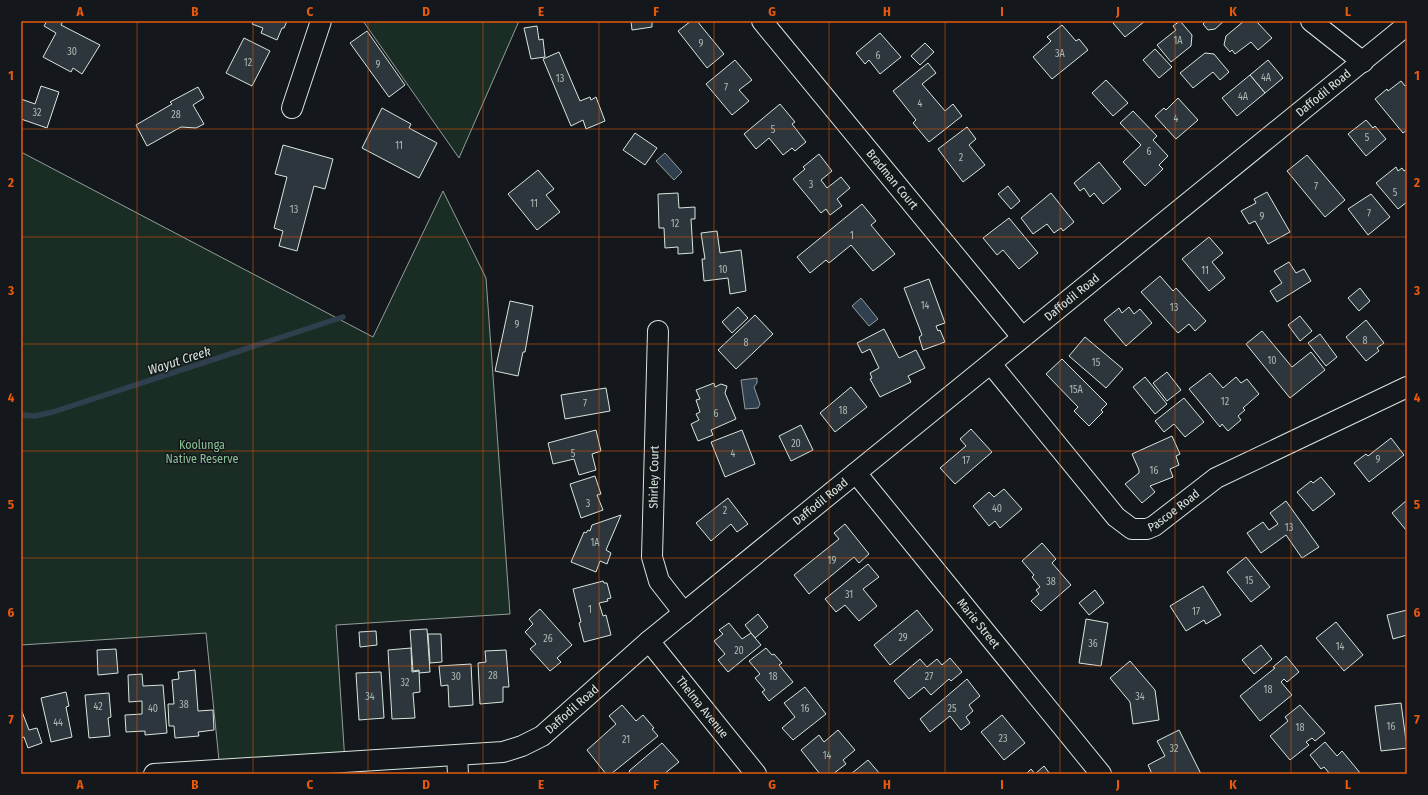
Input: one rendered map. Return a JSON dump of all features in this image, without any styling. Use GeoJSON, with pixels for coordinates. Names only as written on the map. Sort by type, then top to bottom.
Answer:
{"type":"FeatureCollection","features":[{"type":"Feature","properties":{"kind":"street"},"geometry":{"type":"LineString","coordinates":[[292,108],[321,21]]}},
{"type":"Feature","properties":{"kind":"street","name":"Bradman Court"},"geometry":{"type":"LineString","coordinates":[[762,21],[1022,337]]}},
{"type":"Feature","properties":{"kind":"street"},"geometry":{"type":"LineString","coordinates":[[1311,21],[1363,62]]}},
{"type":"Feature","properties":{"kind":"street","name":"Daffodil Road"},"geometry":{"type":"LineString","coordinates":[[161,774],[458,765],[522,746],[542,736],[649,641],[1407,25]]}},
{"type":"Feature","properties":{"kind":"street","name":"Shirley Court"},"geometry":{"type":"LineString","coordinates":[[658,331],[652,557],[659,581],[684,613]]}},
{"type":"Feature","properties":{"kind":"street","name":"Pascoe Road"},"geometry":{"type":"LineString","coordinates":[[991,364],[1120,522],[1132,529],[1146,529],[1161,521],[1216,478],[1407,387]]}},
{"type":"Feature","properties":{"kind":"street","name":"Marie Street"},"geometry":{"type":"LineString","coordinates":[[856,473],[1101,774]]}},
{"type":"Feature","properties":{"kind":"street","name":"Thelma Avenue"},"geometry":{"type":"LineString","coordinates":[[649,641],[756,774]]}},
{"type":"Feature","properties":{"kind":"green space"},"geometry":{"type":"Polygon","coordinates":[[[363,21],[519,21],[459,158],[363,21]]]}},
{"type":"Feature","properties":{"kind":"green space","name":"Koolunga Native Reserve"},"geometry":{"type":"Polygon","coordinates":[[[21,152],[373,337],[443,191],[486,278],[510,614],[336,625],[345,762],[220,770],[206,633],[21,645],[21,152]]]}},
{"type":"Feature","properties":{"kind":"water"},"geometry":{"type":"Polygon","coordinates":[[[665,153],[682,172],[674,180],[656,161],[665,153]]]}},
{"type":"Feature","properties":{"kind":"water"},"geometry":{"type":"Polygon","coordinates":[[[861,298],[878,319],[869,326],[852,306],[861,298]]]}},
{"type":"Feature","properties":{"kind":"water"},"geometry":{"type":"Polygon","coordinates":[[[757,378],[757,383],[754,387],[760,404],[758,408],[745,409],[741,380],[757,378]]]}},
{"type":"Feature","properties":{"kind":"building"},"geometry":{"type":"Polygon","coordinates":[[[47,21],[63,21],[61,25],[100,45],[82,74],[73,68],[71,72],[43,57],[56,33],[44,26],[47,21]]]}},
{"type":"Feature","properties":{"kind":"building"},"geometry":{"type":"Polygon","coordinates":[[[254,21],[287,21],[277,40],[261,33],[263,28],[252,24],[254,21]]]}},
{"type":"Feature","properties":{"kind":"building"},"geometry":{"type":"Polygon","coordinates":[[[631,21],[652,21],[652,27],[632,30],[631,21]]]}},
{"type":"Feature","properties":{"kind":"building"},"geometry":{"type":"Polygon","coordinates":[[[691,21],[697,21],[724,54],[707,68],[678,31],[691,21]]]}},
{"type":"Feature","properties":{"kind":"building"},"geometry":{"type":"Polygon","coordinates":[[[1115,21],[1145,21],[1125,37],[1113,23],[1115,21]]]}},
{"type":"Feature","properties":{"kind":"building"},"geometry":{"type":"Polygon","coordinates":[[[1180,21],[1192,35],[1191,46],[1171,62],[1157,45],[1176,30],[1173,26],[1180,21]]]}},
{"type":"Feature","properties":{"kind":"building"},"geometry":{"type":"Polygon","coordinates":[[[1206,21],[1224,21],[1215,29],[1208,30],[1203,24],[1206,21]]]}},
{"type":"Feature","properties":{"kind":"building"},"geometry":{"type":"Polygon","coordinates":[[[1244,21],[1256,21],[1272,38],[1258,50],[1251,42],[1235,54],[1232,50],[1230,52],[1224,45],[1226,36],[1244,21]]]}},
{"type":"Feature","properties":{"kind":"building"},"geometry":{"type":"Polygon","coordinates":[[[1062,25],[1076,41],[1079,39],[1088,50],[1052,79],[1033,57],[1051,41],[1047,37],[1062,25]]]}},
{"type":"Feature","properties":{"kind":"building"},"geometry":{"type":"Polygon","coordinates":[[[537,26],[539,40],[543,39],[545,57],[531,59],[524,28],[537,26]]]}},
{"type":"Feature","properties":{"kind":"building"},"geometry":{"type":"Polygon","coordinates":[[[367,31],[405,85],[389,97],[350,43],[367,31]]]}},
{"type":"Feature","properties":{"kind":"building"},"geometry":{"type":"Polygon","coordinates":[[[880,33],[901,57],[880,74],[869,60],[865,64],[856,53],[880,33]]]}},
{"type":"Feature","properties":{"kind":"building"},"geometry":{"type":"Polygon","coordinates":[[[244,38],[270,51],[252,86],[226,73],[244,38]]]}},
{"type":"Feature","properties":{"kind":"building"},"geometry":{"type":"Polygon","coordinates":[[[925,43],[934,52],[920,65],[911,56],[925,43]]]}},
{"type":"Feature","properties":{"kind":"building"},"geometry":{"type":"Polygon","coordinates":[[[1155,49],[1172,67],[1159,78],[1143,60],[1155,49]]]}},
{"type":"Feature","properties":{"kind":"building"},"geometry":{"type":"Polygon","coordinates":[[[559,52],[580,101],[590,97],[591,100],[596,97],[605,121],[586,129],[583,120],[571,126],[543,59],[559,52]]]}},
{"type":"Feature","properties":{"kind":"building"},"geometry":{"type":"Polygon","coordinates":[[[1205,53],[1214,54],[1229,72],[1220,80],[1213,72],[1193,88],[1180,73],[1205,53]]]}},
{"type":"Feature","properties":{"kind":"building"},"geometry":{"type":"Polygon","coordinates":[[[735,60],[752,80],[739,90],[749,101],[732,115],[706,84],[735,60]]]}},
{"type":"Feature","properties":{"kind":"building"},"geometry":{"type":"Polygon","coordinates":[[[1268,60],[1283,78],[1265,93],[1250,75],[1268,60]]]}},
{"type":"Feature","properties":{"kind":"building"},"geometry":{"type":"Polygon","coordinates":[[[928,63],[936,73],[922,84],[945,111],[953,104],[962,116],[929,142],[913,123],[916,120],[893,91],[928,63]]]}},
{"type":"Feature","properties":{"kind":"building"},"geometry":{"type":"Polygon","coordinates":[[[1250,75],[1265,93],[1237,116],[1222,98],[1250,75]]]}},
{"type":"Feature","properties":{"kind":"building"},"geometry":{"type":"Polygon","coordinates":[[[1106,80],[1128,103],[1113,116],[1092,93],[1106,80]]]}},
{"type":"Feature","properties":{"kind":"building"},"geometry":{"type":"Polygon","coordinates":[[[1401,81],[1405,86],[1407,84],[1407,130],[1403,133],[1375,99],[1387,89],[1388,91],[1401,81]]]}},
{"type":"Feature","properties":{"kind":"building"},"geometry":{"type":"Polygon","coordinates":[[[41,86],[59,92],[47,128],[21,119],[21,99],[35,104],[41,86]]]}},
{"type":"Feature","properties":{"kind":"building"},"geometry":{"type":"Polygon","coordinates":[[[198,87],[204,98],[193,105],[204,124],[196,128],[181,127],[147,146],[136,125],[172,104],[170,102],[198,87]]]}},
{"type":"Feature","properties":{"kind":"building"},"geometry":{"type":"Polygon","coordinates":[[[1178,98],[1198,120],[1176,139],[1155,116],[1164,108],[1166,110],[1178,98]]]}},
{"type":"Feature","properties":{"kind":"building"},"geometry":{"type":"Polygon","coordinates":[[[780,104],[795,122],[792,124],[806,142],[795,151],[792,148],[783,155],[769,138],[756,149],[744,134],[780,104]]]}},
{"type":"Feature","properties":{"kind":"building"},"geometry":{"type":"Polygon","coordinates":[[[382,108],[411,124],[409,128],[437,143],[419,178],[362,148],[382,108]]]}},
{"type":"Feature","properties":{"kind":"building"},"geometry":{"type":"Polygon","coordinates":[[[1133,111],[1157,136],[1153,140],[1168,156],[1159,165],[1163,169],[1145,186],[1123,162],[1141,145],[1120,123],[1133,111]]]}},
{"type":"Feature","properties":{"kind":"building"},"geometry":{"type":"Polygon","coordinates":[[[1366,120],[1373,128],[1375,126],[1386,139],[1366,156],[1348,134],[1366,120]]]}},
{"type":"Feature","properties":{"kind":"building"},"geometry":{"type":"Polygon","coordinates":[[[967,127],[976,139],[969,145],[985,165],[963,182],[938,149],[967,127]]]}},
{"type":"Feature","properties":{"kind":"building"},"geometry":{"type":"Polygon","coordinates":[[[635,133],[657,148],[645,165],[623,150],[635,133]]]}},
{"type":"Feature","properties":{"kind":"building"},"geometry":{"type":"Polygon","coordinates":[[[283,145],[333,159],[325,189],[314,186],[297,251],[279,246],[283,231],[274,228],[287,177],[275,174],[283,145]]]}},
{"type":"Feature","properties":{"kind":"building"},"geometry":{"type":"Polygon","coordinates":[[[819,154],[832,171],[821,180],[827,188],[841,177],[850,188],[837,199],[842,206],[830,215],[826,209],[821,213],[793,179],[805,169],[803,167],[819,154]]]}},
{"type":"Feature","properties":{"kind":"building"},"geometry":{"type":"Polygon","coordinates":[[[1307,155],[1345,200],[1325,217],[1287,171],[1307,155]]]}},
{"type":"Feature","properties":{"kind":"building"},"geometry":{"type":"Polygon","coordinates":[[[1099,162],[1121,189],[1103,204],[1094,193],[1090,197],[1084,188],[1080,191],[1074,183],[1099,162]]]}},
{"type":"Feature","properties":{"kind":"building"},"geometry":{"type":"Polygon","coordinates":[[[1396,167],[1398,171],[1402,168],[1404,171],[1407,169],[1407,202],[1398,209],[1376,183],[1396,167]]]}},
{"type":"Feature","properties":{"kind":"building"},"geometry":{"type":"Polygon","coordinates":[[[538,170],[554,189],[546,195],[560,212],[537,230],[508,194],[538,170]]]}},
{"type":"Feature","properties":{"kind":"building"},"geometry":{"type":"Polygon","coordinates":[[[1008,186],[1020,201],[1011,209],[998,194],[1008,186]]]}},
{"type":"Feature","properties":{"kind":"building"},"geometry":{"type":"Polygon","coordinates":[[[1267,192],[1290,232],[1268,244],[1255,221],[1249,224],[1241,211],[1256,203],[1254,199],[1267,192]]]}},
{"type":"Feature","properties":{"kind":"building"},"geometry":{"type":"Polygon","coordinates":[[[678,193],[679,208],[695,207],[695,219],[691,219],[693,253],[678,254],[678,247],[665,248],[664,228],[659,228],[658,194],[678,193]]]}},
{"type":"Feature","properties":{"kind":"building"},"geometry":{"type":"Polygon","coordinates":[[[1051,193],[1074,222],[1063,231],[1061,228],[1054,233],[1047,224],[1033,234],[1021,218],[1051,193]]]}},
{"type":"Feature","properties":{"kind":"building"},"geometry":{"type":"Polygon","coordinates":[[[1371,194],[1390,217],[1368,235],[1348,209],[1371,194]]]}},
{"type":"Feature","properties":{"kind":"building"},"geometry":{"type":"Polygon","coordinates":[[[862,204],[876,221],[871,225],[895,254],[873,271],[851,245],[829,263],[826,260],[810,273],[797,257],[862,204]]]}},
{"type":"Feature","properties":{"kind":"building"},"geometry":{"type":"Polygon","coordinates":[[[1009,218],[1038,253],[1019,269],[1003,250],[997,255],[983,238],[1009,218]]]}},
{"type":"Feature","properties":{"kind":"building"},"geometry":{"type":"Polygon","coordinates":[[[717,231],[720,253],[741,250],[746,291],[730,294],[728,278],[704,281],[702,259],[705,259],[701,233],[717,231]]]}},
{"type":"Feature","properties":{"kind":"building"},"geometry":{"type":"Polygon","coordinates":[[[1209,237],[1223,253],[1212,262],[1225,278],[1209,291],[1182,259],[1209,237]]]}},
{"type":"Feature","properties":{"kind":"building"},"geometry":{"type":"Polygon","coordinates":[[[1289,262],[1296,273],[1304,269],[1311,281],[1277,302],[1270,291],[1282,283],[1274,271],[1289,262]]]}},
{"type":"Feature","properties":{"kind":"building"},"geometry":{"type":"Polygon","coordinates":[[[1160,276],[1173,291],[1176,288],[1206,321],[1195,331],[1189,324],[1178,333],[1141,292],[1160,276]]]}},
{"type":"Feature","properties":{"kind":"building"},"geometry":{"type":"Polygon","coordinates":[[[929,279],[945,323],[936,326],[938,331],[940,330],[945,342],[923,350],[919,337],[922,335],[904,288],[929,279]]]}},
{"type":"Feature","properties":{"kind":"building"},"geometry":{"type":"Polygon","coordinates":[[[1360,288],[1370,301],[1359,311],[1348,298],[1360,288]]]}},
{"type":"Feature","properties":{"kind":"building"},"geometry":{"type":"Polygon","coordinates":[[[510,301],[533,306],[525,352],[523,352],[518,376],[495,371],[510,301]]]}},
{"type":"Feature","properties":{"kind":"building"},"geometry":{"type":"Polygon","coordinates":[[[738,307],[748,318],[732,333],[722,322],[738,307]]]}},
{"type":"Feature","properties":{"kind":"building"},"geometry":{"type":"Polygon","coordinates":[[[1129,307],[1134,314],[1140,309],[1152,323],[1126,346],[1104,320],[1119,308],[1122,313],[1129,307]]]}},
{"type":"Feature","properties":{"kind":"building"},"geometry":{"type":"Polygon","coordinates":[[[755,315],[773,334],[736,369],[718,350],[755,315]]]}},
{"type":"Feature","properties":{"kind":"building"},"geometry":{"type":"Polygon","coordinates":[[[1300,316],[1312,331],[1300,341],[1288,325],[1300,316]]]}},
{"type":"Feature","properties":{"kind":"building"},"geometry":{"type":"Polygon","coordinates":[[[1366,320],[1384,343],[1377,348],[1379,351],[1366,361],[1346,337],[1366,320]]]}},
{"type":"Feature","properties":{"kind":"building"},"geometry":{"type":"Polygon","coordinates":[[[884,329],[899,358],[916,350],[925,368],[908,376],[911,382],[880,397],[870,379],[872,378],[870,373],[879,368],[870,349],[862,353],[857,343],[884,329]]]}},
{"type":"Feature","properties":{"kind":"building"},"geometry":{"type":"Polygon","coordinates":[[[1262,331],[1292,367],[1311,352],[1325,370],[1290,398],[1246,344],[1262,331]]]}},
{"type":"Feature","properties":{"kind":"building"},"geometry":{"type":"Polygon","coordinates":[[[1320,334],[1337,357],[1326,366],[1308,343],[1320,334]]]}},
{"type":"Feature","properties":{"kind":"building"},"geometry":{"type":"Polygon","coordinates":[[[1085,337],[1123,369],[1106,388],[1069,356],[1085,337]]]}},
{"type":"Feature","properties":{"kind":"building"},"geometry":{"type":"Polygon","coordinates":[[[1062,359],[1107,404],[1101,410],[1103,412],[1089,426],[1074,411],[1078,407],[1046,374],[1062,359]]]}},
{"type":"Feature","properties":{"kind":"building"},"geometry":{"type":"Polygon","coordinates":[[[1167,372],[1181,390],[1167,401],[1153,383],[1167,372]]]}},
{"type":"Feature","properties":{"kind":"building"},"geometry":{"type":"Polygon","coordinates":[[[1210,373],[1223,388],[1236,377],[1241,383],[1247,379],[1259,394],[1243,408],[1245,410],[1238,416],[1241,420],[1228,431],[1222,424],[1220,427],[1189,389],[1210,373]]]}},
{"type":"Feature","properties":{"kind":"building"},"geometry":{"type":"Polygon","coordinates":[[[1145,377],[1167,404],[1155,414],[1133,387],[1145,377]]]}},
{"type":"Feature","properties":{"kind":"building"},"geometry":{"type":"Polygon","coordinates":[[[714,383],[715,387],[721,384],[727,386],[725,393],[736,419],[711,430],[713,435],[698,441],[691,424],[699,420],[696,414],[700,412],[696,400],[700,399],[696,390],[714,383]]]}},
{"type":"Feature","properties":{"kind":"building"},"geometry":{"type":"Polygon","coordinates":[[[851,387],[867,407],[835,432],[820,413],[851,387]]]}},
{"type":"Feature","properties":{"kind":"building"},"geometry":{"type":"Polygon","coordinates":[[[606,388],[610,411],[565,419],[561,395],[606,388]]]}},
{"type":"Feature","properties":{"kind":"building"},"geometry":{"type":"Polygon","coordinates":[[[1184,398],[1204,422],[1185,437],[1174,424],[1164,432],[1155,421],[1184,398]]]}},
{"type":"Feature","properties":{"kind":"building"},"geometry":{"type":"Polygon","coordinates":[[[801,425],[813,450],[791,461],[779,436],[801,425]]]}},
{"type":"Feature","properties":{"kind":"building"},"geometry":{"type":"Polygon","coordinates":[[[971,429],[992,452],[955,484],[940,468],[966,446],[960,439],[971,429]]]}},
{"type":"Feature","properties":{"kind":"building"},"geometry":{"type":"Polygon","coordinates":[[[596,430],[601,451],[592,454],[596,470],[579,475],[574,459],[553,464],[548,443],[596,430]]]}},
{"type":"Feature","properties":{"kind":"building"},"geometry":{"type":"Polygon","coordinates":[[[742,430],[755,464],[725,477],[711,442],[742,430]]]}},
{"type":"Feature","properties":{"kind":"building"},"geometry":{"type":"Polygon","coordinates":[[[1172,436],[1180,454],[1176,456],[1179,465],[1170,469],[1173,477],[1150,486],[1155,492],[1142,503],[1125,484],[1139,473],[1132,454],[1172,436]]]}},
{"type":"Feature","properties":{"kind":"building"},"geometry":{"type":"Polygon","coordinates":[[[1391,438],[1404,455],[1369,482],[1354,463],[1366,454],[1368,456],[1391,438]]]}},
{"type":"Feature","properties":{"kind":"building"},"geometry":{"type":"Polygon","coordinates":[[[595,476],[601,494],[597,495],[603,510],[581,518],[570,484],[595,476]]]}},
{"type":"Feature","properties":{"kind":"building"},"geometry":{"type":"Polygon","coordinates":[[[1321,477],[1335,494],[1313,511],[1297,492],[1311,481],[1313,483],[1321,477]]]}},
{"type":"Feature","properties":{"kind":"building"},"geometry":{"type":"Polygon","coordinates":[[[1004,489],[1022,509],[1000,528],[995,521],[989,526],[973,506],[989,492],[994,497],[1004,489]]]}},
{"type":"Feature","properties":{"kind":"building"},"geometry":{"type":"Polygon","coordinates":[[[728,498],[748,524],[737,532],[731,524],[711,541],[696,523],[728,498]]]}},
{"type":"Feature","properties":{"kind":"building"},"geometry":{"type":"Polygon","coordinates":[[[1407,500],[1407,530],[1406,530],[1392,513],[1407,500]]]}},
{"type":"Feature","properties":{"kind":"building"},"geometry":{"type":"Polygon","coordinates":[[[1286,501],[1319,547],[1302,558],[1286,535],[1261,553],[1247,533],[1263,522],[1269,530],[1278,524],[1270,513],[1286,501]]]}},
{"type":"Feature","properties":{"kind":"building"},"geometry":{"type":"Polygon","coordinates":[[[621,515],[606,550],[611,553],[607,564],[600,561],[596,572],[571,562],[584,532],[586,533],[588,530],[590,531],[592,525],[621,515]]]}},
{"type":"Feature","properties":{"kind":"building"},"geometry":{"type":"Polygon","coordinates":[[[845,524],[869,554],[859,563],[854,557],[809,594],[794,575],[839,539],[834,533],[845,524]]]}},
{"type":"Feature","properties":{"kind":"building"},"geometry":{"type":"Polygon","coordinates":[[[1042,543],[1056,559],[1052,563],[1071,585],[1041,611],[1031,601],[1039,594],[1036,590],[1040,587],[1032,577],[1034,575],[1022,561],[1042,543]]]}},
{"type":"Feature","properties":{"kind":"building"},"geometry":{"type":"Polygon","coordinates":[[[1246,557],[1270,587],[1251,602],[1227,572],[1246,557]]]}},
{"type":"Feature","properties":{"kind":"building"},"geometry":{"type":"Polygon","coordinates":[[[868,564],[879,577],[863,589],[877,606],[859,621],[845,605],[836,612],[825,599],[868,564]]]}},
{"type":"Feature","properties":{"kind":"building"},"geometry":{"type":"Polygon","coordinates":[[[603,581],[604,583],[607,583],[611,598],[607,599],[608,601],[599,603],[603,616],[606,615],[611,635],[584,642],[573,589],[603,581]]]}},
{"type":"Feature","properties":{"kind":"building"},"geometry":{"type":"Polygon","coordinates":[[[1203,586],[1221,615],[1206,624],[1204,620],[1186,631],[1170,606],[1203,586]]]}},
{"type":"Feature","properties":{"kind":"building"},"geometry":{"type":"Polygon","coordinates":[[[1095,590],[1104,603],[1089,615],[1079,603],[1095,590]]]}},
{"type":"Feature","properties":{"kind":"building"},"geometry":{"type":"Polygon","coordinates":[[[540,609],[572,645],[557,658],[561,662],[550,671],[530,649],[536,644],[525,632],[533,624],[529,619],[540,609]]]}},
{"type":"Feature","properties":{"kind":"building"},"geometry":{"type":"Polygon","coordinates":[[[917,610],[933,630],[890,665],[874,645],[917,610]]]}},
{"type":"Feature","properties":{"kind":"building"},"geometry":{"type":"Polygon","coordinates":[[[1407,610],[1407,635],[1393,639],[1387,615],[1407,610]]]}},
{"type":"Feature","properties":{"kind":"building"},"geometry":{"type":"Polygon","coordinates":[[[758,614],[768,627],[755,638],[745,625],[758,614]]]}},
{"type":"Feature","properties":{"kind":"building"},"geometry":{"type":"Polygon","coordinates":[[[1086,619],[1108,623],[1101,666],[1079,663],[1086,619]]]}},
{"type":"Feature","properties":{"kind":"building"},"geometry":{"type":"Polygon","coordinates":[[[1336,622],[1363,655],[1344,671],[1316,638],[1336,622]]]}},
{"type":"Feature","properties":{"kind":"building"},"geometry":{"type":"Polygon","coordinates":[[[729,623],[742,639],[751,633],[761,645],[728,672],[718,660],[725,654],[714,641],[723,634],[719,630],[729,623]]]}},
{"type":"Feature","properties":{"kind":"building"},"geometry":{"type":"Polygon","coordinates":[[[427,629],[430,672],[419,673],[419,670],[413,671],[410,630],[427,629]]]}},
{"type":"Feature","properties":{"kind":"building"},"geometry":{"type":"Polygon","coordinates":[[[376,631],[377,645],[360,647],[359,632],[376,631]]]}},
{"type":"Feature","properties":{"kind":"building"},"geometry":{"type":"Polygon","coordinates":[[[428,634],[441,634],[442,662],[430,663],[428,634]]]}},
{"type":"Feature","properties":{"kind":"building"},"geometry":{"type":"Polygon","coordinates":[[[1261,645],[1272,659],[1254,674],[1242,660],[1261,645]]]}},
{"type":"Feature","properties":{"kind":"building"},"geometry":{"type":"Polygon","coordinates":[[[411,648],[412,672],[419,671],[420,692],[413,693],[415,718],[392,719],[388,650],[411,648]]]}},
{"type":"Feature","properties":{"kind":"building"},"geometry":{"type":"Polygon","coordinates":[[[766,648],[782,663],[779,665],[793,682],[769,701],[762,692],[765,690],[755,678],[760,674],[749,661],[766,648]]]}},
{"type":"Feature","properties":{"kind":"building"},"geometry":{"type":"Polygon","coordinates":[[[116,649],[118,673],[98,675],[97,650],[116,649]]]}},
{"type":"Feature","properties":{"kind":"building"},"geometry":{"type":"Polygon","coordinates":[[[506,650],[509,687],[503,687],[503,702],[480,704],[478,663],[486,662],[485,651],[506,650]]]}},
{"type":"Feature","properties":{"kind":"building"},"geometry":{"type":"Polygon","coordinates":[[[1286,656],[1299,672],[1287,682],[1284,679],[1281,682],[1292,695],[1260,721],[1240,696],[1275,668],[1273,667],[1286,656]]]}},
{"type":"Feature","properties":{"kind":"building"},"geometry":{"type":"Polygon","coordinates":[[[950,658],[962,672],[951,681],[949,679],[931,695],[924,687],[909,699],[894,681],[920,659],[927,667],[937,659],[942,665],[950,658]]]}},
{"type":"Feature","properties":{"kind":"building"},"geometry":{"type":"Polygon","coordinates":[[[1130,661],[1155,690],[1159,720],[1133,724],[1130,702],[1110,678],[1130,661]]]}},
{"type":"Feature","properties":{"kind":"building"},"geometry":{"type":"Polygon","coordinates":[[[471,664],[473,705],[449,707],[448,685],[441,686],[439,666],[471,664]]]}},
{"type":"Feature","properties":{"kind":"building"},"geometry":{"type":"Polygon","coordinates":[[[195,670],[198,711],[213,710],[214,730],[198,732],[199,736],[175,738],[174,726],[169,726],[168,704],[174,704],[172,680],[179,679],[178,672],[195,670]]]}},
{"type":"Feature","properties":{"kind":"building"},"geometry":{"type":"Polygon","coordinates":[[[381,672],[384,718],[359,720],[356,673],[381,672]]]}},
{"type":"Feature","properties":{"kind":"building"},"geometry":{"type":"Polygon","coordinates":[[[142,674],[143,686],[163,685],[167,733],[145,735],[145,731],[126,732],[125,715],[142,714],[142,701],[129,702],[128,675],[142,674]]]}},
{"type":"Feature","properties":{"kind":"building"},"geometry":{"type":"Polygon","coordinates":[[[967,679],[980,696],[969,705],[973,711],[966,717],[970,723],[961,730],[950,716],[930,732],[920,719],[967,679]]]}},
{"type":"Feature","properties":{"kind":"building"},"geometry":{"type":"Polygon","coordinates":[[[805,687],[826,714],[793,740],[782,728],[795,717],[784,703],[805,687]]]}},
{"type":"Feature","properties":{"kind":"building"},"geometry":{"type":"Polygon","coordinates":[[[66,692],[69,706],[66,707],[72,737],[51,742],[41,698],[66,692]]]}},
{"type":"Feature","properties":{"kind":"building"},"geometry":{"type":"Polygon","coordinates":[[[109,693],[111,717],[108,718],[110,736],[89,738],[85,695],[109,693]]]}},
{"type":"Feature","properties":{"kind":"building"},"geometry":{"type":"Polygon","coordinates":[[[1401,703],[1407,748],[1381,751],[1375,706],[1401,703]]]}},
{"type":"Feature","properties":{"kind":"building"},"geometry":{"type":"Polygon","coordinates":[[[622,705],[636,721],[643,715],[654,728],[652,729],[658,736],[611,774],[606,774],[587,750],[616,724],[609,716],[622,705]]]}},
{"type":"Feature","properties":{"kind":"building"},"geometry":{"type":"Polygon","coordinates":[[[1300,705],[1325,733],[1315,741],[1312,738],[1306,742],[1309,745],[1290,760],[1270,736],[1288,721],[1285,717],[1300,705]]]}},
{"type":"Feature","properties":{"kind":"building"},"geometry":{"type":"Polygon","coordinates":[[[21,709],[29,730],[37,728],[42,743],[28,748],[24,737],[21,738],[21,709]]]}},
{"type":"Feature","properties":{"kind":"building"},"geometry":{"type":"Polygon","coordinates":[[[1002,715],[1025,743],[1004,760],[981,732],[1002,715]]]}},
{"type":"Feature","properties":{"kind":"building"},"geometry":{"type":"Polygon","coordinates":[[[838,730],[855,750],[843,760],[846,764],[833,774],[820,774],[801,750],[819,735],[824,742],[838,730]]]}},
{"type":"Feature","properties":{"kind":"building"},"geometry":{"type":"Polygon","coordinates":[[[1179,730],[1201,774],[1152,774],[1148,765],[1165,756],[1157,741],[1179,730]]]}},
{"type":"Feature","properties":{"kind":"building"},"geometry":{"type":"Polygon","coordinates":[[[1325,742],[1337,756],[1342,751],[1361,774],[1330,774],[1324,767],[1321,769],[1310,755],[1325,742]]]}},
{"type":"Feature","properties":{"kind":"building"},"geometry":{"type":"Polygon","coordinates":[[[662,743],[679,762],[664,774],[631,774],[629,771],[662,743]]]}},
{"type":"Feature","properties":{"kind":"building"},"geometry":{"type":"Polygon","coordinates":[[[868,760],[880,774],[851,774],[868,760]]]}},
{"type":"Feature","properties":{"kind":"building"},"geometry":{"type":"Polygon","coordinates":[[[1044,766],[1050,774],[1035,774],[1044,766]]]}},
{"type":"Feature","properties":{"kind":"building"},"geometry":{"type":"Polygon","coordinates":[[[1031,769],[1035,774],[1026,774],[1031,769]]]}},
{"type":"Feature","properties":{"kind":"waterway","name":"Wayut Creek"},"geometry":{"type":"LineString","coordinates":[[21,415],[35,416],[53,412],[343,317]]}}]}
